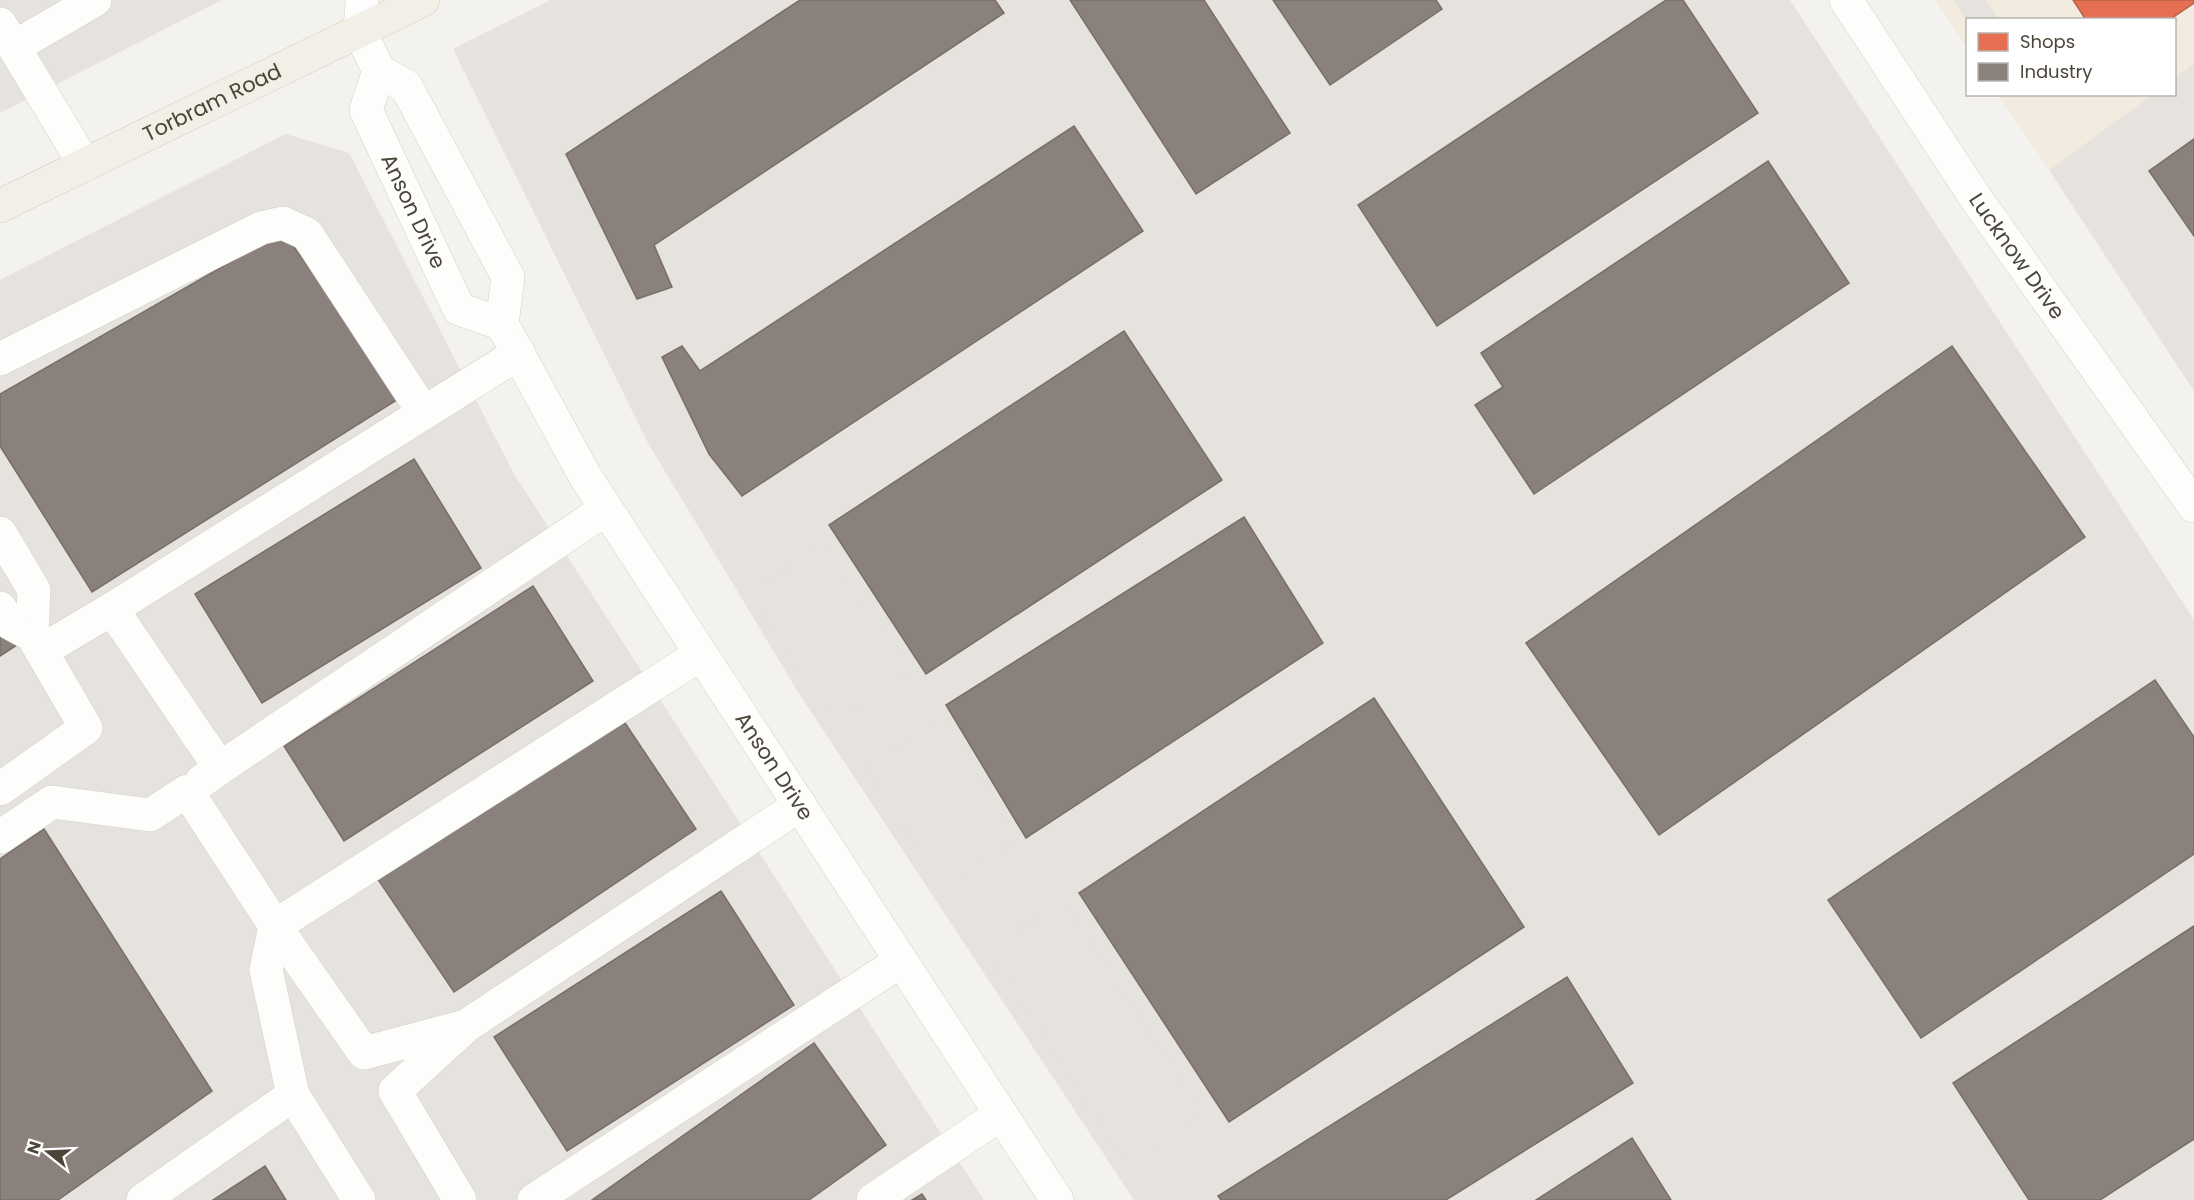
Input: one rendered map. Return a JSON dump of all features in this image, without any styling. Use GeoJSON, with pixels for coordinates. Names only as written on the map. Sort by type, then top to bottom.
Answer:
{"type":"FeatureCollection","features":[{"type":"Feature","properties":{"kind":"main road","name":"Torbram Road"},"geometry":{"type":"LineString","coordinates":[[0,206],[423,0]]}},
{"type":"Feature","properties":{"kind":"street"},"geometry":{"type":"LineString","coordinates":[[85,165],[7,36],[95,0]]}},
{"type":"Feature","properties":{"kind":"street"},"geometry":{"type":"LineString","coordinates":[[362,0],[360,32],[379,71],[406,86],[508,277],[502,324]]}},
{"type":"Feature","properties":{"kind":"street","name":"Lucknow Drive"},"geometry":{"type":"LineString","coordinates":[[1846,0],[1977,200],[2194,506]]}},
{"type":"Feature","properties":{"kind":"street","name":"Anson Drive"},"geometry":{"type":"LineString","coordinates":[[379,71],[366,110],[459,309],[502,324],[585,476],[1057,1200]]}},
{"type":"Feature","properties":{"kind":"street"},"geometry":{"type":"LineString","coordinates":[[0,359],[261,228],[283,223],[307,234],[424,413]]}},
{"type":"Feature","properties":{"kind":"street"},"geometry":{"type":"LineString","coordinates":[[37,643],[112,609],[519,353]]}},
{"type":"Feature","properties":{"kind":"street"},"geometry":{"type":"LineString","coordinates":[[0,837],[52,802],[150,815],[606,509]]}},
{"type":"Feature","properties":{"kind":"street"},"geometry":{"type":"LineString","coordinates":[[0,532],[34,590],[37,643]]}},
{"type":"Feature","properties":{"kind":"street"},"geometry":{"type":"LineString","coordinates":[[0,608],[10,623],[37,643],[86,728],[0,789]]}},
{"type":"Feature","properties":{"kind":"street"},"geometry":{"type":"LineString","coordinates":[[112,609],[220,768]]}},
{"type":"Feature","properties":{"kind":"street"},"geometry":{"type":"LineString","coordinates":[[359,1200],[293,1095],[266,970],[275,926],[701,654]]}},
{"type":"Feature","properties":{"kind":"street"},"geometry":{"type":"LineString","coordinates":[[187,791],[275,926],[364,1053],[466,1026]]}},
{"type":"Feature","properties":{"kind":"street"},"geometry":{"type":"LineString","coordinates":[[460,1200],[394,1091],[466,1026],[800,806]]}},
{"type":"Feature","properties":{"kind":"street"},"geometry":{"type":"LineString","coordinates":[[534,1200],[901,961]]}},
{"type":"Feature","properties":{"kind":"street"},"geometry":{"type":"LineString","coordinates":[[143,1200],[293,1095]]}},
{"type":"Feature","properties":{"kind":"street"},"geometry":{"type":"LineString","coordinates":[[873,1200],[1001,1114]]}},
{"type":"Feature","properties":{"kind":"shaded area"},"geometry":{"type":"Polygon","coordinates":[[[0,0],[222,0],[0,113],[0,0]]]}},
{"type":"Feature","properties":{"kind":"shaded area"},"geometry":{"type":"Polygon","coordinates":[[[551,0],[1790,0],[2194,620],[2194,1200],[1134,1200],[798,692],[648,443],[453,49],[551,0]]]}},
{"type":"Feature","properties":{"kind":"shaded area"},"geometry":{"type":"Polygon","coordinates":[[[1935,0],[2194,0],[2194,63],[2176,77],[2176,18],[1966,18],[1966,46],[1935,0]]]}},
{"type":"Feature","properties":{"kind":"shaded area"},"geometry":{"type":"Polygon","coordinates":[[[1953,0],[1986,0],[1998,18],[1966,18],[1953,0]]]}},
{"type":"Feature","properties":{"kind":"shaded area"},"geometry":{"type":"Polygon","coordinates":[[[2194,63],[2194,391],[2049,170],[2151,96],[2176,96],[2176,77],[2194,63]]]}},
{"type":"Feature","properties":{"kind":"shaded area"},"geometry":{"type":"Polygon","coordinates":[[[1999,96],[2151,96],[2049,170],[1999,96]]]}},
{"type":"Feature","properties":{"kind":"shaded area"},"geometry":{"type":"Polygon","coordinates":[[[286,134],[349,153],[514,474],[984,1200],[0,1200],[0,280],[286,134]]]}},
{"type":"Feature","properties":{"kind":"shaded area"},"geometry":{"type":"Polygon","coordinates":[[[824,544],[909,674],[834,723],[749,594],[824,544]]]}},
{"type":"Feature","properties":{"kind":"shaded area"},"geometry":{"type":"Polygon","coordinates":[[[946,717],[1020,839],[939,887],[866,766],[946,717]]]}},
{"type":"Feature","properties":{"kind":"shaded area"},"geometry":{"type":"Polygon","coordinates":[[[1063,900],[1202,1114],[1126,1163],[988,950],[1063,900]]]}},
{"type":"Feature","properties":{"kind":"building: Shops"},"geometry":{"type":"Polygon","coordinates":[[[2073,0],[2194,0],[2194,3],[2172,18],[2085,18],[2073,0]]]}},
{"type":"Feature","properties":{"kind":"building: Industry"},"geometry":{"type":"Polygon","coordinates":[[[800,0],[995,0],[1004,13],[654,245],[672,287],[637,299],[566,154],[800,0]]]}},
{"type":"Feature","properties":{"kind":"building: Industry"},"geometry":{"type":"Polygon","coordinates":[[[1070,0],[1204,0],[1290,133],[1196,194],[1070,0]]]}},
{"type":"Feature","properties":{"kind":"building: Industry"},"geometry":{"type":"Polygon","coordinates":[[[1273,0],[1436,0],[1442,9],[1330,85],[1273,0]]]}},
{"type":"Feature","properties":{"kind":"building: Industry"},"geometry":{"type":"Polygon","coordinates":[[[1666,0],[1683,0],[1758,113],[1437,326],[1358,205],[1666,0]]]}},
{"type":"Feature","properties":{"kind":"building: Industry"},"geometry":{"type":"Polygon","coordinates":[[[1074,126],[1143,231],[742,496],[709,454],[662,357],[682,346],[700,371],[1074,126]]]}},
{"type":"Feature","properties":{"kind":"building: Industry"},"geometry":{"type":"Polygon","coordinates":[[[2194,139],[2194,236],[2149,171],[2194,139]]]}},
{"type":"Feature","properties":{"kind":"building: Industry"},"geometry":{"type":"Polygon","coordinates":[[[1768,161],[1849,283],[1534,494],[1475,405],[1503,387],[1481,353],[1768,161]]]}},
{"type":"Feature","properties":{"kind":"building: Industry"},"geometry":{"type":"Polygon","coordinates":[[[283,232],[403,396],[92,592],[0,446],[0,394],[283,232]]]}},
{"type":"Feature","properties":{"kind":"building: Industry"},"geometry":{"type":"Polygon","coordinates":[[[1124,331],[1222,480],[926,674],[829,525],[1124,331]]]}},
{"type":"Feature","properties":{"kind":"building: Industry"},"geometry":{"type":"Polygon","coordinates":[[[1952,346],[2085,537],[1659,835],[1526,643],[1952,346]]]}},
{"type":"Feature","properties":{"kind":"building: Industry"},"geometry":{"type":"Polygon","coordinates":[[[414,459],[481,568],[262,703],[195,594],[414,459]]]}},
{"type":"Feature","properties":{"kind":"building: Industry"},"geometry":{"type":"Polygon","coordinates":[[[1244,517],[1323,643],[1026,838],[946,705],[1244,517]]]}},
{"type":"Feature","properties":{"kind":"building: Industry"},"geometry":{"type":"Polygon","coordinates":[[[533,586],[593,681],[344,841],[284,746],[533,586]]]}},
{"type":"Feature","properties":{"kind":"building: Industry"},"geometry":{"type":"Polygon","coordinates":[[[0,614],[20,643],[0,656],[0,614]]]}},
{"type":"Feature","properties":{"kind":"building: Industry"},"geometry":{"type":"Polygon","coordinates":[[[2155,680],[2194,737],[2194,854],[1921,1038],[1828,900],[2155,680]]]}},
{"type":"Feature","properties":{"kind":"building: Industry"},"geometry":{"type":"Polygon","coordinates":[[[1374,698],[1524,927],[1229,1122],[1079,893],[1374,698]]]}},
{"type":"Feature","properties":{"kind":"building: Industry"},"geometry":{"type":"Polygon","coordinates":[[[619,714],[696,829],[454,992],[377,878],[619,714]]]}},
{"type":"Feature","properties":{"kind":"building: Industry"},"geometry":{"type":"Polygon","coordinates":[[[44,829],[212,1091],[58,1200],[0,1200],[0,859],[44,829]]]}},
{"type":"Feature","properties":{"kind":"building: Industry"},"geometry":{"type":"Polygon","coordinates":[[[721,891],[794,1005],[567,1151],[494,1037],[721,891]]]}},
{"type":"Feature","properties":{"kind":"building: Industry"},"geometry":{"type":"Polygon","coordinates":[[[2194,926],[2194,1139],[2100,1200],[2029,1200],[1953,1083],[2194,926]]]}},
{"type":"Feature","properties":{"kind":"building: Industry"},"geometry":{"type":"Polygon","coordinates":[[[1567,977],[1633,1083],[1446,1200],[1221,1200],[1218,1196],[1567,977]]]}},
{"type":"Feature","properties":{"kind":"building: Industry"},"geometry":{"type":"Polygon","coordinates":[[[814,1043],[886,1145],[809,1200],[592,1200],[814,1043]]]}},
{"type":"Feature","properties":{"kind":"building: Industry"},"geometry":{"type":"Polygon","coordinates":[[[1632,1138],[1671,1200],[1536,1200],[1632,1138]]]}},
{"type":"Feature","properties":{"kind":"building: Industry"},"geometry":{"type":"Polygon","coordinates":[[[265,1166],[286,1200],[213,1200],[265,1166]]]}},
{"type":"Feature","properties":{"kind":"building: Industry"},"geometry":{"type":"Polygon","coordinates":[[[922,1194],[926,1200],[912,1200],[922,1194]]]}}]}
